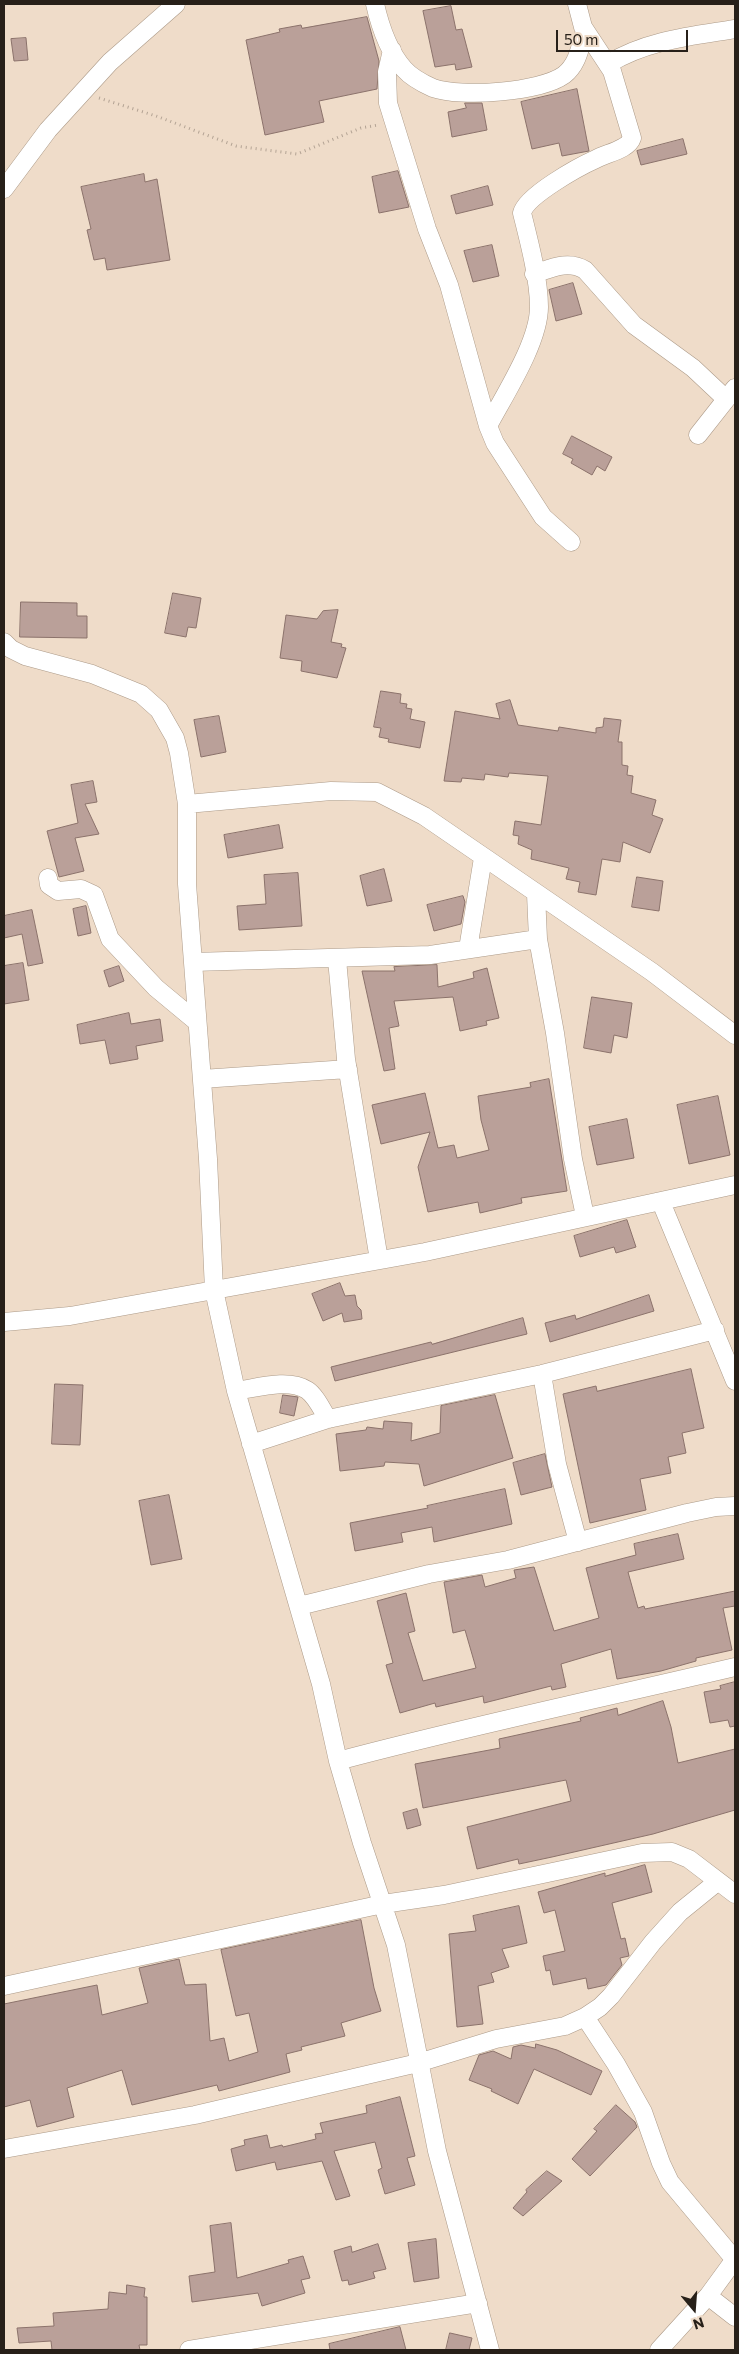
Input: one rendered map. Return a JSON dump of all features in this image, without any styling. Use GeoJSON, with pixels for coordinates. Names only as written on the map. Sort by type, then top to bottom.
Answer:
{"type":"FeatureCollection","features":[{"type":"Feature","properties":{"kind":"street"},"geometry":{"type":"LineString","coordinates":[[4,189],[48,130],[110,62],[176,4]]}},
{"type":"Feature","properties":{"kind":"street"},"geometry":{"type":"LineString","coordinates":[[375,4],[392,50],[404,70],[434,88],[450,91],[520,90],[536,87],[564,75],[572,67],[579,54],[585,31]]}},
{"type":"Feature","properties":{"kind":"street"},"geometry":{"type":"LineString","coordinates":[[488,426],[517,373],[534,333],[539,308],[522,213],[523,207],[538,192],[593,160],[631,142],[629,126],[608,64],[585,31],[577,4]]}},
{"type":"Feature","properties":{"kind":"street"},"geometry":{"type":"LineString","coordinates":[[608,64],[622,55],[661,42],[692,34],[735,29]]}},
{"type":"Feature","properties":{"kind":"street"},"geometry":{"type":"LineString","coordinates":[[392,50],[386,72],[388,103],[427,229],[449,285],[488,426],[495,442],[543,516],[570,542]]}},
{"type":"Feature","properties":{"kind":"street"},"geometry":{"type":"LineString","coordinates":[[534,274],[559,266],[576,265],[585,270],[634,325],[731,393],[698,435]]}},
{"type":"Feature","properties":{"kind":"street"},"geometry":{"type":"LineString","coordinates":[[4,642],[11,649],[25,656],[92,674],[141,694],[159,710],[177,746],[187,804],[187,875],[202,1079],[214,1290],[236,1391],[321,1684],[338,1761],[362,1843],[396,1946],[437,2151],[490,2350]]}},
{"type":"Feature","properties":{"kind":"street"},"geometry":{"type":"LineString","coordinates":[[187,804],[331,791],[377,792],[424,816],[652,972],[735,1035]]}},
{"type":"Feature","properties":{"kind":"street"},"geometry":{"type":"LineString","coordinates":[[468,949],[483,858]]}},
{"type":"Feature","properties":{"kind":"street"},"geometry":{"type":"LineString","coordinates":[[48,878],[49,885],[58,891],[81,889],[94,895],[110,939],[156,988],[197,1022]]}},
{"type":"Feature","properties":{"kind":"street"},"geometry":{"type":"LineString","coordinates":[[536,894],[538,939],[555,1033],[573,1159],[585,1216]]}},
{"type":"Feature","properties":{"kind":"street"},"geometry":{"type":"LineString","coordinates":[[193,962],[430,955],[538,939]]}},
{"type":"Feature","properties":{"kind":"street"},"geometry":{"type":"LineString","coordinates":[[337,959],[348,1069],[379,1260]]}},
{"type":"Feature","properties":{"kind":"street"},"geometry":{"type":"LineString","coordinates":[[202,1079],[348,1069]]}},
{"type":"Feature","properties":{"kind":"street"},"geometry":{"type":"LineString","coordinates":[[4,1322],[70,1316],[425,1252],[735,1185]]}},
{"type":"Feature","properties":{"kind":"street"},"geometry":{"type":"LineString","coordinates":[[661,1202],[735,1381]]}},
{"type":"Feature","properties":{"kind":"street"},"geometry":{"type":"LineString","coordinates":[[251,1444],[328,1419],[542,1374],[715,1330]]}},
{"type":"Feature","properties":{"kind":"street"},"geometry":{"type":"LineString","coordinates":[[542,1374],[558,1464],[578,1542]]}},
{"type":"Feature","properties":{"kind":"street"},"geometry":{"type":"LineString","coordinates":[[236,1391],[277,1385],[293,1385],[306,1390],[328,1419]]}},
{"type":"Feature","properties":{"kind":"street"},"geometry":{"type":"LineString","coordinates":[[299,1606],[429,1574],[508,1560],[687,1513],[716,1507],[735,1506]]}},
{"type":"Feature","properties":{"kind":"street"},"geometry":{"type":"LineString","coordinates":[[338,1761],[436,1735],[522,1718],[735,1666]]}},
{"type":"Feature","properties":{"kind":"street"},"geometry":{"type":"LineString","coordinates":[[4,1986],[383,1904],[444,1895],[604,1859],[650,1852],[672,1852],[680,1855],[735,1894]]}},
{"type":"Feature","properties":{"kind":"street"},"geometry":{"type":"LineString","coordinates":[[4,2149],[195,2115],[418,2063],[480,2043],[566,2026],[585,2017],[612,1996],[653,1942],[680,1912],[717,1882]]}},
{"type":"Feature","properties":{"kind":"street"},"geometry":{"type":"LineString","coordinates":[[585,2017],[616,2064],[643,2112],[670,2182],[735,2260],[708,2296],[659,2350]]}},
{"type":"Feature","properties":{"kind":"street"},"geometry":{"type":"LineString","coordinates":[[708,2296],[735,2317]]}},
{"type":"Feature","properties":{"kind":"street"},"geometry":{"type":"LineString","coordinates":[[189,2350],[478,2303]]}},
{"type":"Feature","properties":{"kind":"path"},"geometry":{"type":"LineString","coordinates":[[81,94],[156,116],[236,146],[297,154],[319,147],[337,137],[361,128],[394,124]]}},
{"type":"Feature","properties":{"kind":"building"},"geometry":{"type":"Polygon","coordinates":[[[451,6],[456,30],[462,29],[472,67],[456,70],[455,64],[435,67],[423,11],[451,6]]]}},
{"type":"Feature","properties":{"kind":"building"},"geometry":{"type":"Polygon","coordinates":[[[367,17],[379,61],[377,89],[319,101],[324,122],[265,135],[246,40],[280,32],[279,29],[301,25],[302,28],[367,17]]]}},
{"type":"Feature","properties":{"kind":"building"},"geometry":{"type":"Polygon","coordinates":[[[26,38],[28,60],[14,61],[11,39],[26,38]]]}},
{"type":"Feature","properties":{"kind":"building"},"geometry":{"type":"Polygon","coordinates":[[[577,89],[589,151],[562,156],[559,143],[532,149],[521,102],[577,89]]]}},
{"type":"Feature","properties":{"kind":"building"},"geometry":{"type":"Polygon","coordinates":[[[465,103],[482,103],[487,130],[452,137],[448,112],[466,108],[465,103]]]}},
{"type":"Feature","properties":{"kind":"building"},"geometry":{"type":"Polygon","coordinates":[[[683,139],[687,154],[641,165],[637,151],[683,139]]]}},
{"type":"Feature","properties":{"kind":"building"},"geometry":{"type":"Polygon","coordinates":[[[398,171],[409,207],[379,213],[372,177],[398,171]]]}},
{"type":"Feature","properties":{"kind":"building"},"geometry":{"type":"Polygon","coordinates":[[[144,174],[145,182],[157,179],[170,260],[107,270],[105,258],[94,260],[87,230],[91,229],[81,187],[144,174]]]}},
{"type":"Feature","properties":{"kind":"building"},"geometry":{"type":"Polygon","coordinates":[[[488,186],[493,205],[456,214],[451,196],[488,186]]]}},
{"type":"Feature","properties":{"kind":"building"},"geometry":{"type":"Polygon","coordinates":[[[492,245],[499,276],[473,282],[464,251],[492,245]]]}},
{"type":"Feature","properties":{"kind":"building"},"geometry":{"type":"Polygon","coordinates":[[[573,283],[582,314],[556,321],[549,290],[573,283]]]}},
{"type":"Feature","properties":{"kind":"building"},"geometry":{"type":"Polygon","coordinates":[[[572,436],[612,457],[605,471],[597,466],[592,475],[571,463],[573,459],[563,454],[572,436]]]}},
{"type":"Feature","properties":{"kind":"building"},"geometry":{"type":"Polygon","coordinates":[[[173,593],[201,598],[196,628],[188,627],[186,637],[165,633],[173,593]]]}},
{"type":"Feature","properties":{"kind":"building"},"geometry":{"type":"Polygon","coordinates":[[[21,602],[77,603],[77,616],[87,616],[87,638],[20,637],[21,602]]]}},
{"type":"Feature","properties":{"kind":"building"},"geometry":{"type":"Polygon","coordinates":[[[338,610],[331,642],[342,644],[341,647],[346,648],[337,678],[301,671],[302,661],[280,658],[286,615],[317,619],[323,611],[338,610]]]}},
{"type":"Feature","properties":{"kind":"building"},"geometry":{"type":"Polygon","coordinates":[[[381,691],[401,694],[400,703],[407,704],[406,708],[412,709],[410,719],[425,722],[420,748],[388,742],[389,739],[379,737],[381,728],[374,727],[381,691]]]}},
{"type":"Feature","properties":{"kind":"building"},"geometry":{"type":"Polygon","coordinates":[[[510,700],[518,725],[558,731],[559,727],[596,733],[596,728],[603,727],[604,718],[621,720],[618,742],[622,742],[622,765],[628,766],[627,775],[633,776],[631,793],[656,800],[652,815],[663,819],[650,853],[623,842],[620,862],[602,859],[596,895],[578,892],[580,882],[566,879],[569,868],[531,859],[532,850],[518,844],[519,836],[513,835],[515,821],[541,825],[548,776],[509,773],[508,777],[485,774],[484,780],[462,778],[461,782],[444,781],[455,711],[500,719],[496,704],[510,700]]]}},
{"type":"Feature","properties":{"kind":"building"},"geometry":{"type":"Polygon","coordinates":[[[219,716],[226,752],[201,757],[194,720],[219,716]]]}},
{"type":"Feature","properties":{"kind":"building"},"geometry":{"type":"Polygon","coordinates":[[[93,781],[97,802],[85,804],[99,834],[75,838],[84,871],[59,877],[47,831],[78,823],[71,785],[93,781]]]}},
{"type":"Feature","properties":{"kind":"building"},"geometry":{"type":"Polygon","coordinates":[[[279,825],[283,848],[228,858],[224,835],[279,825]]]}},
{"type":"Feature","properties":{"kind":"building"},"geometry":{"type":"Polygon","coordinates":[[[384,869],[392,901],[367,906],[360,876],[384,869]]]}},
{"type":"Feature","properties":{"kind":"building"},"geometry":{"type":"Polygon","coordinates":[[[298,873],[302,926],[239,930],[237,906],[266,904],[264,875],[298,873]]]}},
{"type":"Feature","properties":{"kind":"building"},"geometry":{"type":"Polygon","coordinates":[[[637,877],[663,881],[659,911],[632,907],[637,877]]]}},
{"type":"Feature","properties":{"kind":"building"},"geometry":{"type":"Polygon","coordinates":[[[463,896],[465,902],[461,924],[434,931],[427,905],[463,896]]]}},
{"type":"Feature","properties":{"kind":"building"},"geometry":{"type":"Polygon","coordinates":[[[86,906],[91,933],[78,936],[73,909],[86,906]]]}},
{"type":"Feature","properties":{"kind":"building"},"geometry":{"type":"Polygon","coordinates":[[[32,910],[43,963],[28,966],[22,934],[4,938],[4,916],[32,910]]]}},
{"type":"Feature","properties":{"kind":"building"},"geometry":{"type":"Polygon","coordinates":[[[23,963],[29,1000],[4,1004],[4,966],[23,963]]]}},
{"type":"Feature","properties":{"kind":"building"},"geometry":{"type":"Polygon","coordinates":[[[437,965],[438,987],[474,978],[473,972],[487,968],[499,1018],[486,1021],[487,1025],[460,1031],[453,997],[394,1001],[399,1026],[389,1028],[395,1069],[384,1071],[362,971],[395,971],[394,967],[437,965]]]}},
{"type":"Feature","properties":{"kind":"building"},"geometry":{"type":"Polygon","coordinates":[[[119,966],[124,981],[109,987],[104,971],[119,966]]]}},
{"type":"Feature","properties":{"kind":"building"},"geometry":{"type":"Polygon","coordinates":[[[592,997],[632,1003],[627,1038],[614,1035],[611,1053],[584,1048],[592,997]]]}},
{"type":"Feature","properties":{"kind":"building"},"geometry":{"type":"Polygon","coordinates":[[[129,1013],[131,1024],[160,1019],[163,1041],[136,1046],[138,1059],[110,1064],[105,1040],[80,1044],[77,1025],[129,1013]]]}},
{"type":"Feature","properties":{"kind":"building"},"geometry":{"type":"Polygon","coordinates":[[[549,1079],[567,1191],[521,1198],[522,1203],[480,1213],[478,1202],[428,1212],[418,1167],[430,1132],[381,1144],[372,1105],[425,1093],[438,1148],[454,1145],[457,1158],[489,1150],[481,1120],[478,1096],[531,1087],[530,1083],[549,1079]]]}},
{"type":"Feature","properties":{"kind":"building"},"geometry":{"type":"Polygon","coordinates":[[[718,1096],[730,1155],[689,1164],[677,1105],[718,1096]]]}},
{"type":"Feature","properties":{"kind":"building"},"geometry":{"type":"Polygon","coordinates":[[[627,1119],[634,1158],[597,1165],[589,1127],[627,1119]]]}},
{"type":"Feature","properties":{"kind":"building"},"geometry":{"type":"Polygon","coordinates":[[[627,1220],[636,1247],[616,1253],[614,1247],[580,1257],[574,1236],[627,1220]]]}},
{"type":"Feature","properties":{"kind":"building"},"geometry":{"type":"Polygon","coordinates":[[[340,1283],[345,1296],[355,1295],[357,1306],[361,1310],[362,1319],[344,1322],[342,1313],[323,1321],[312,1294],[340,1283]]]}},
{"type":"Feature","properties":{"kind":"building"},"geometry":{"type":"Polygon","coordinates":[[[649,1295],[654,1311],[550,1342],[545,1323],[575,1315],[576,1319],[649,1295]]]}},
{"type":"Feature","properties":{"kind":"building"},"geometry":{"type":"Polygon","coordinates":[[[523,1318],[527,1334],[335,1381],[331,1367],[431,1342],[432,1344],[523,1318]]]}},
{"type":"Feature","properties":{"kind":"building"},"geometry":{"type":"Polygon","coordinates":[[[691,1369],[704,1428],[682,1433],[686,1453],[668,1457],[671,1473],[640,1479],[646,1510],[590,1523],[563,1394],[596,1386],[597,1391],[691,1369]]]}},
{"type":"Feature","properties":{"kind":"building"},"geometry":{"type":"Polygon","coordinates":[[[55,1384],[83,1385],[80,1445],[52,1444],[55,1384]]]}},
{"type":"Feature","properties":{"kind":"building"},"geometry":{"type":"Polygon","coordinates":[[[283,1395],[298,1397],[294,1416],[280,1413],[283,1395]]]}},
{"type":"Feature","properties":{"kind":"building"},"geometry":{"type":"Polygon","coordinates":[[[495,1395],[513,1458],[424,1486],[419,1464],[385,1462],[384,1466],[340,1471],[336,1434],[366,1430],[367,1427],[383,1429],[384,1421],[412,1423],[411,1441],[440,1433],[441,1406],[495,1395]]]}},
{"type":"Feature","properties":{"kind":"building"},"geometry":{"type":"Polygon","coordinates":[[[545,1454],[552,1487],[521,1495],[513,1463],[545,1454]]]}},
{"type":"Feature","properties":{"kind":"building"},"geometry":{"type":"Polygon","coordinates":[[[505,1489],[512,1524],[434,1542],[432,1527],[401,1533],[403,1542],[355,1551],[350,1523],[428,1508],[427,1506],[505,1489]]]}},
{"type":"Feature","properties":{"kind":"building"},"geometry":{"type":"Polygon","coordinates":[[[169,1495],[182,1559],[151,1565],[139,1501],[169,1495]]]}},
{"type":"Feature","properties":{"kind":"building"},"geometry":{"type":"Polygon","coordinates":[[[678,1534],[684,1559],[628,1572],[638,1608],[644,1606],[645,1609],[735,1591],[735,1606],[723,1608],[732,1650],[696,1658],[696,1661],[661,1671],[617,1679],[611,1649],[561,1664],[566,1687],[552,1690],[551,1686],[484,1703],[483,1696],[436,1707],[435,1703],[400,1713],[386,1665],[393,1663],[377,1601],[406,1593],[415,1631],[408,1633],[423,1681],[476,1668],[465,1630],[453,1633],[444,1582],[482,1575],[485,1587],[516,1578],[514,1570],[534,1567],[554,1631],[599,1618],[586,1568],[636,1555],[634,1544],[678,1534]]]}},
{"type":"Feature","properties":{"kind":"building"},"geometry":{"type":"Polygon","coordinates":[[[735,1682],[735,1726],[730,1727],[728,1720],[710,1723],[704,1692],[721,1689],[720,1686],[735,1682]]]}},
{"type":"Feature","properties":{"kind":"building"},"geometry":{"type":"Polygon","coordinates":[[[663,1701],[671,1727],[678,1763],[735,1749],[735,1810],[653,1834],[519,1864],[518,1859],[477,1869],[467,1827],[571,1801],[566,1780],[423,1808],[415,1764],[500,1748],[499,1739],[581,1721],[580,1718],[617,1708],[618,1715],[663,1701]]]}},
{"type":"Feature","properties":{"kind":"building"},"geometry":{"type":"Polygon","coordinates":[[[417,1809],[421,1825],[407,1829],[403,1813],[417,1809]]]}},
{"type":"Feature","properties":{"kind":"building"},"geometry":{"type":"Polygon","coordinates":[[[645,1865],[652,1892],[612,1903],[621,1939],[625,1938],[629,1956],[620,1958],[622,1965],[606,1985],[588,1989],[586,1978],[553,1985],[550,1970],[546,1971],[543,1956],[565,1951],[555,1910],[544,1913],[538,1892],[605,1873],[605,1876],[645,1865]]]}},
{"type":"Feature","properties":{"kind":"building"},"geometry":{"type":"Polygon","coordinates":[[[519,1906],[527,1943],[502,1949],[509,1967],[491,1973],[494,1982],[478,1986],[483,2024],[457,2027],[449,1934],[476,1931],[473,1916],[519,1906]]]}},
{"type":"Feature","properties":{"kind":"building"},"geometry":{"type":"Polygon","coordinates":[[[361,1920],[374,1988],[381,2011],[341,2023],[345,2036],[301,2047],[302,2050],[286,2054],[290,2072],[219,2091],[217,2085],[132,2105],[122,2070],[67,2088],[74,2117],[37,2127],[30,2100],[4,2107],[4,2004],[97,1985],[102,2015],[148,2003],[139,1968],[179,1959],[185,1985],[206,1984],[210,2041],[224,2038],[229,2061],[258,2052],[249,2013],[236,2016],[221,1950],[361,1920]]]}},
{"type":"Feature","properties":{"kind":"building"},"geometry":{"type":"Polygon","coordinates":[[[536,2044],[557,2050],[602,2071],[591,2095],[534,2069],[518,2104],[491,2091],[492,2089],[469,2080],[479,2055],[493,2051],[511,2059],[513,2047],[521,2045],[535,2048],[536,2044]]]}},
{"type":"Feature","properties":{"kind":"building"},"geometry":{"type":"Polygon","coordinates":[[[400,2097],[415,2156],[407,2158],[415,2185],[385,2194],[378,2170],[382,2168],[375,2142],[334,2151],[350,2196],[336,2200],[322,2161],[277,2170],[275,2162],[236,2171],[231,2149],[245,2145],[244,2140],[267,2135],[270,2148],[282,2145],[283,2147],[316,2139],[315,2134],[323,2133],[320,2123],[367,2113],[366,2106],[400,2097]]]}},
{"type":"Feature","properties":{"kind":"building"},"geometry":{"type":"Polygon","coordinates":[[[616,2105],[635,2122],[637,2127],[590,2176],[572,2159],[597,2131],[594,2129],[616,2105]]]}},
{"type":"Feature","properties":{"kind":"building"},"geometry":{"type":"Polygon","coordinates":[[[547,2171],[562,2181],[523,2216],[513,2208],[527,2192],[526,2190],[547,2171]]]}},
{"type":"Feature","properties":{"kind":"building"},"geometry":{"type":"Polygon","coordinates":[[[231,2223],[237,2278],[289,2263],[288,2260],[303,2256],[310,2278],[301,2280],[305,2293],[262,2306],[258,2293],[192,2302],[189,2276],[215,2272],[210,2226],[231,2223]]]}},
{"type":"Feature","properties":{"kind":"building"},"geometry":{"type":"Polygon","coordinates":[[[436,2239],[439,2278],[414,2282],[408,2243],[436,2239]]]}},
{"type":"Feature","properties":{"kind":"building"},"geometry":{"type":"Polygon","coordinates":[[[378,2244],[386,2269],[373,2272],[375,2278],[349,2285],[348,2280],[342,2281],[334,2251],[351,2246],[352,2252],[378,2244]]]}},
{"type":"Feature","properties":{"kind":"building"},"geometry":{"type":"Polygon","coordinates":[[[127,2285],[145,2288],[144,2297],[147,2297],[147,2345],[139,2345],[140,2350],[52,2350],[51,2341],[19,2343],[17,2328],[54,2326],[53,2313],[108,2309],[109,2292],[126,2294],[127,2285]]]}},
{"type":"Feature","properties":{"kind":"building"},"geometry":{"type":"Polygon","coordinates":[[[400,2327],[406,2350],[330,2350],[329,2344],[400,2327]]]}},
{"type":"Feature","properties":{"kind":"building"},"geometry":{"type":"Polygon","coordinates":[[[450,2333],[472,2338],[469,2350],[446,2350],[450,2333]]]}}]}
